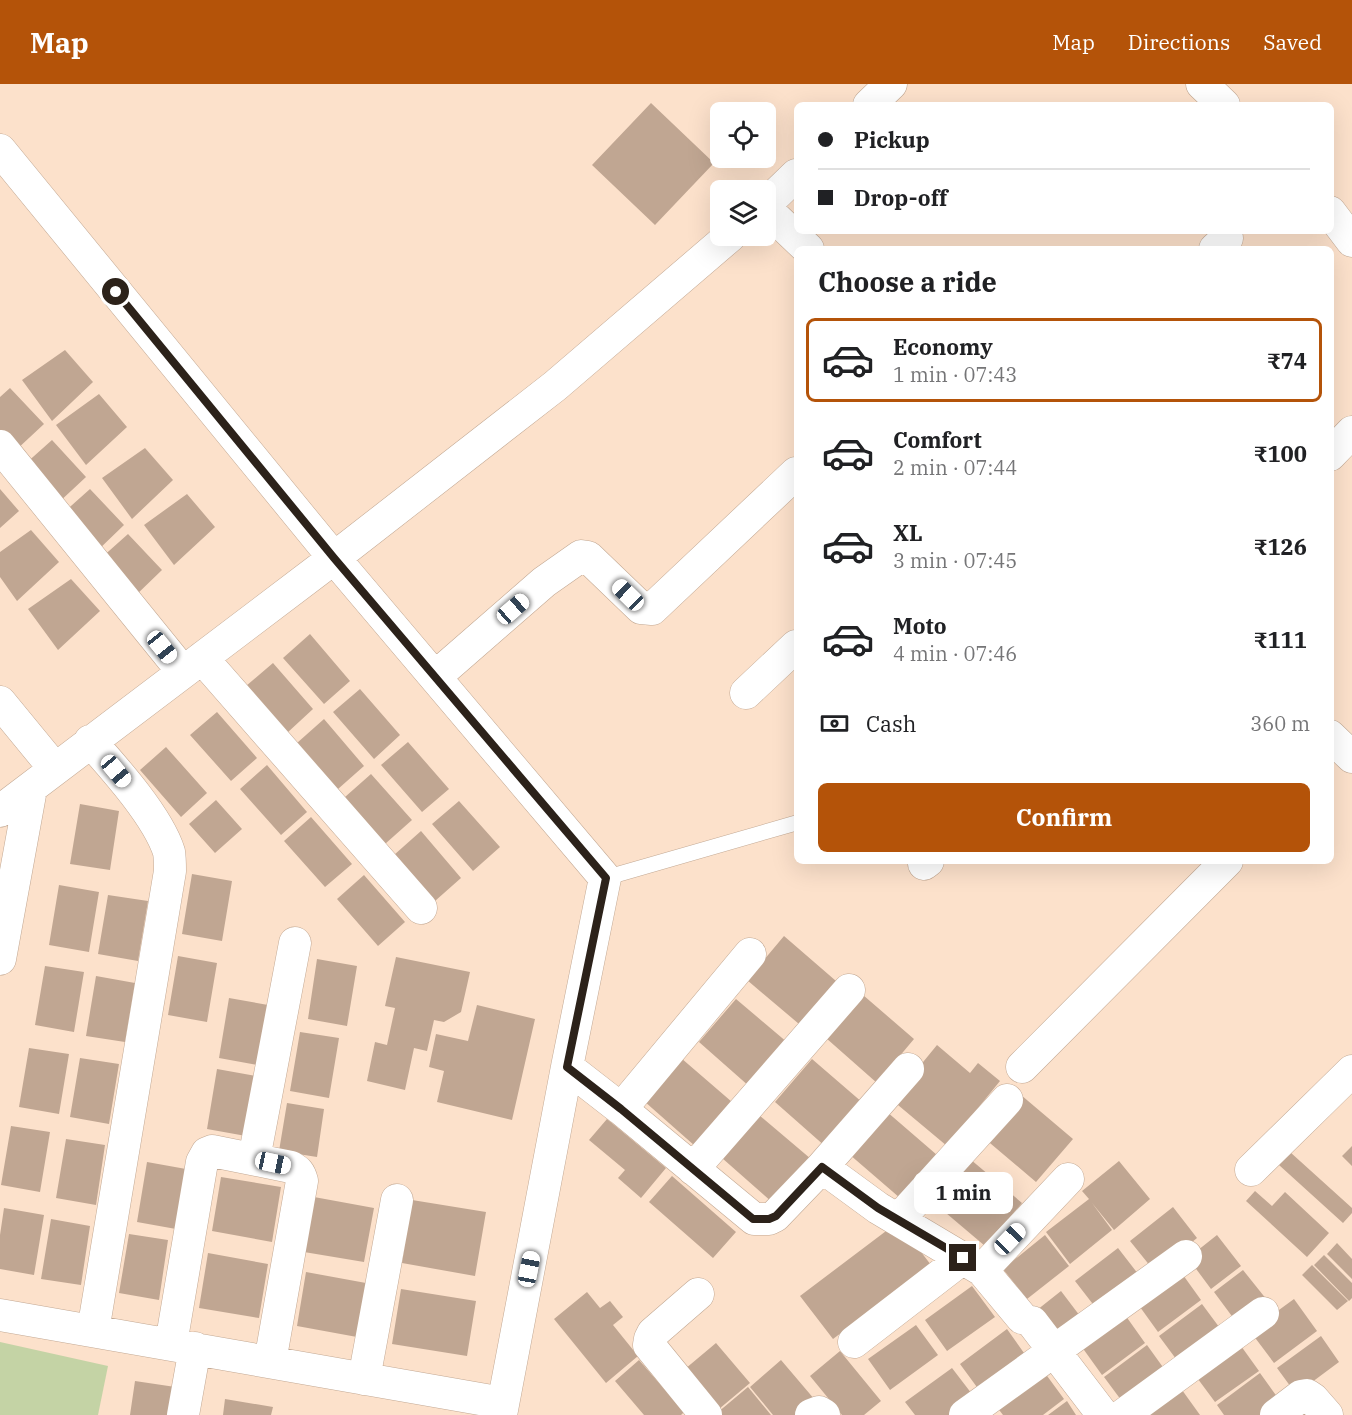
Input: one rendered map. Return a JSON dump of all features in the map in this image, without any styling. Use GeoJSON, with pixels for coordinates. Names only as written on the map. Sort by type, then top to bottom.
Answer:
{"type":"FeatureCollection","features":[{"type":"Feature","properties":{"kind":"street"},"geometry":{"type":"LineString","coordinates":[[872,102],[891,84]]}},
{"type":"Feature","properties":{"kind":"street"},"geometry":{"type":"LineString","coordinates":[[1202,84],[1221,102]]}},
{"type":"Feature","properties":{"kind":"street"},"geometry":{"type":"LineString","coordinates":[[0,150],[334,558],[606,878],[567,1067],[502,1409],[364,1379],[0,1315]]}},
{"type":"Feature","properties":{"kind":"street"},"geometry":{"type":"LineString","coordinates":[[776,195],[794,177]]}},
{"type":"Feature","properties":{"kind":"street"},"geometry":{"type":"LineString","coordinates":[[776,217],[805,246]]}},
{"type":"Feature","properties":{"kind":"street"},"geometry":{"type":"LineString","coordinates":[[1334,217],[1352,241]]}},
{"type":"Feature","properties":{"kind":"street"},"geometry":{"type":"LineString","coordinates":[[0,811],[334,558],[555,386],[718,246]]}},
{"type":"Feature","properties":{"kind":"street"},"geometry":{"type":"LineString","coordinates":[[1334,450],[1352,432]]}},
{"type":"Feature","properties":{"kind":"street"},"geometry":{"type":"LineString","coordinates":[[0,446],[192,665],[421,908]]}},
{"type":"Feature","properties":{"kind":"street"},"geometry":{"type":"LineString","coordinates":[[435,677],[544,582],[581,556],[588,557],[641,608],[652,609],[794,475]]}},
{"type":"Feature","properties":{"kind":"street"},"geometry":{"type":"LineString","coordinates":[[746,693],[794,648]]}},
{"type":"Feature","properties":{"kind":"street"},"geometry":{"type":"LineString","coordinates":[[0,702],[55,769]]}},
{"type":"Feature","properties":{"kind":"street"},"geometry":{"type":"LineString","coordinates":[[90,741],[125,782],[159,831],[169,854],[170,871],[93,1331]]}},
{"type":"Feature","properties":{"kind":"street"},"geometry":{"type":"LineString","coordinates":[[0,959],[31,789]]}},
{"type":"Feature","properties":{"kind":"street"},"geometry":{"type":"LineString","coordinates":[[1022,1067],[1224,864]]}},
{"type":"Feature","properties":{"kind":"street"},"geometry":{"type":"LineString","coordinates":[[254,1159],[295,943]]}},
{"type":"Feature","properties":{"kind":"street"},"geometry":{"type":"LineString","coordinates":[[621,1109],[750,954]]}},
{"type":"Feature","properties":{"kind":"street"},"geometry":{"type":"LineString","coordinates":[[693,1169],[849,990]]}},
{"type":"Feature","properties":{"kind":"street"},"geometry":{"type":"LineString","coordinates":[[567,1067],[753,1219],[761,1220],[776,1216],[908,1069]]}},
{"type":"Feature","properties":{"kind":"street"},"geometry":{"type":"LineString","coordinates":[[1251,1170],[1352,1071]]}},
{"type":"Feature","properties":{"kind":"street"},"geometry":{"type":"LineString","coordinates":[[899,1219],[1007,1100]]}},
{"type":"Feature","properties":{"kind":"street"},"geometry":{"type":"LineString","coordinates":[[183,1415],[183,1346],[204,1157],[212,1151],[291,1167],[298,1171],[302,1181],[270,1362]]}},
{"type":"Feature","properties":{"kind":"street"},"geometry":{"type":"LineString","coordinates":[[822,1167],[878,1208],[972,1264],[1055,1352],[1103,1415]]}},
{"type":"Feature","properties":{"kind":"street"},"geometry":{"type":"LineString","coordinates":[[854,1342],[972,1264],[1068,1179]]}},
{"type":"Feature","properties":{"kind":"street"},"geometry":{"type":"LineString","coordinates":[[364,1379],[397,1200]]}},
{"type":"Feature","properties":{"kind":"street"},"geometry":{"type":"LineString","coordinates":[[965,1415],[1186,1256]]}},
{"type":"Feature","properties":{"kind":"street"},"geometry":{"type":"LineString","coordinates":[[699,1294],[653,1333],[649,1345],[706,1415]]}},
{"type":"Feature","properties":{"kind":"street"},"geometry":{"type":"LineString","coordinates":[[1124,1415],[1263,1313]]}},
{"type":"Feature","properties":{"kind":"street"},"geometry":{"type":"LineString","coordinates":[[1276,1415],[1301,1396],[1307,1395],[1327,1415]]}},
{"type":"Feature","properties":{"kind":"street"},"geometry":{"type":"LineString","coordinates":[[811,1415],[819,1412],[824,1415]]}},
{"type":"Feature","properties":{"kind":"lane"},"geometry":{"type":"LineString","coordinates":[[606,878],[794,824]]}},
{"type":"Feature","properties":{"kind":"green space"},"geometry":{"type":"Polygon","coordinates":[[[0,1342],[108,1366],[98,1415],[0,1415],[0,1342]]]}},
{"type":"Feature","properties":{"kind":"building"},"geometry":{"type":"Polygon","coordinates":[[[651,103],[710,159],[710,167],[655,225],[592,165],[651,103]]]}},
{"type":"Feature","properties":{"kind":"building"},"geometry":{"type":"Polygon","coordinates":[[[65,350],[93,382],[52,421],[22,380],[65,350]]]}},
{"type":"Feature","properties":{"kind":"building"},"geometry":{"type":"Polygon","coordinates":[[[10,388],[44,424],[15,451],[0,434],[0,397],[10,388]]]}},
{"type":"Feature","properties":{"kind":"building"},"geometry":{"type":"Polygon","coordinates":[[[99,394],[127,427],[86,465],[56,425],[99,394]]]}},
{"type":"Feature","properties":{"kind":"building"},"geometry":{"type":"Polygon","coordinates":[[[52,440],[86,477],[57,504],[24,465],[52,440]]]}},
{"type":"Feature","properties":{"kind":"building"},"geometry":{"type":"Polygon","coordinates":[[[145,448],[173,480],[132,519],[102,478],[145,448]]]}},
{"type":"Feature","properties":{"kind":"building"},"geometry":{"type":"Polygon","coordinates":[[[0,489],[19,511],[0,528],[0,489]]]}},
{"type":"Feature","properties":{"kind":"building"},"geometry":{"type":"Polygon","coordinates":[[[90,489],[124,525],[95,553],[62,514],[90,489]]]}},
{"type":"Feature","properties":{"kind":"building"},"geometry":{"type":"Polygon","coordinates":[[[187,494],[215,527],[174,565],[144,525],[187,494]]]}},
{"type":"Feature","properties":{"kind":"building"},"geometry":{"type":"Polygon","coordinates":[[[31,530],[59,562],[17,601],[0,577],[0,552],[31,530]]]}},
{"type":"Feature","properties":{"kind":"building"},"geometry":{"type":"Polygon","coordinates":[[[128,534],[162,570],[133,598],[100,559],[128,534]]]}},
{"type":"Feature","properties":{"kind":"building"},"geometry":{"type":"Polygon","coordinates":[[[71,579],[100,611],[58,650],[28,609],[71,579]]]}},
{"type":"Feature","properties":{"kind":"building"},"geometry":{"type":"Polygon","coordinates":[[[310,634],[350,681],[324,704],[283,658],[310,634]]]}},
{"type":"Feature","properties":{"kind":"building"},"geometry":{"type":"Polygon","coordinates":[[[273,663],[313,709],[287,733],[246,686],[273,663]]]}},
{"type":"Feature","properties":{"kind":"building"},"geometry":{"type":"Polygon","coordinates":[[[360,689],[400,735],[374,759],[333,712],[360,689]]]}},
{"type":"Feature","properties":{"kind":"building"},"geometry":{"type":"Polygon","coordinates":[[[217,712],[257,758],[231,781],[190,735],[217,712]]]}},
{"type":"Feature","properties":{"kind":"building"},"geometry":{"type":"Polygon","coordinates":[[[324,719],[364,766],[338,789],[297,743],[324,719]]]}},
{"type":"Feature","properties":{"kind":"building"},"geometry":{"type":"Polygon","coordinates":[[[408,742],[449,789],[422,812],[381,765],[408,742]]]}},
{"type":"Feature","properties":{"kind":"building"},"geometry":{"type":"Polygon","coordinates":[[[166,747],[207,793],[181,817],[140,770],[166,747]]]}},
{"type":"Feature","properties":{"kind":"building"},"geometry":{"type":"Polygon","coordinates":[[[267,765],[307,812],[281,835],[240,789],[267,765]]]}},
{"type":"Feature","properties":{"kind":"building"},"geometry":{"type":"Polygon","coordinates":[[[371,774],[412,820],[385,844],[345,797],[371,774]]]}},
{"type":"Feature","properties":{"kind":"building"},"geometry":{"type":"Polygon","coordinates":[[[216,800],[242,829],[215,853],[189,824],[216,800]]]}},
{"type":"Feature","properties":{"kind":"building"},"geometry":{"type":"Polygon","coordinates":[[[459,801],[500,847],[473,871],[432,824],[459,801]]]}},
{"type":"Feature","properties":{"kind":"building"},"geometry":{"type":"Polygon","coordinates":[[[80,804],[119,811],[110,870],[70,864],[80,804]]]}},
{"type":"Feature","properties":{"kind":"building"},"geometry":{"type":"Polygon","coordinates":[[[311,817],[352,864],[325,887],[284,841],[311,817]]]}},
{"type":"Feature","properties":{"kind":"building"},"geometry":{"type":"Polygon","coordinates":[[[421,831],[461,878],[435,901],[394,855],[421,831]]]}},
{"type":"Feature","properties":{"kind":"building"},"geometry":{"type":"Polygon","coordinates":[[[192,874],[232,881],[222,941],[182,934],[192,874]]]}},
{"type":"Feature","properties":{"kind":"building"},"geometry":{"type":"Polygon","coordinates":[[[364,875],[405,922],[378,946],[337,899],[364,875]]]}},
{"type":"Feature","properties":{"kind":"building"},"geometry":{"type":"Polygon","coordinates":[[[59,885],[99,892],[89,952],[49,945],[59,885]]]}},
{"type":"Feature","properties":{"kind":"building"},"geometry":{"type":"Polygon","coordinates":[[[108,895],[148,901],[138,961],[98,954],[108,895]]]}},
{"type":"Feature","properties":{"kind":"building"},"geometry":{"type":"Polygon","coordinates":[[[784,936],[836,981],[799,1024],[747,980],[784,936]]]}},
{"type":"Feature","properties":{"kind":"building"},"geometry":{"type":"Polygon","coordinates":[[[178,956],[217,963],[207,1022],[168,1015],[178,956]]]}},
{"type":"Feature","properties":{"kind":"building"},"geometry":{"type":"Polygon","coordinates":[[[396,957],[470,972],[461,1012],[444,1022],[434,1020],[427,1051],[414,1048],[405,1090],[367,1081],[375,1042],[387,1045],[395,1008],[385,1006],[396,957]]]}},
{"type":"Feature","properties":{"kind":"building"},"geometry":{"type":"Polygon","coordinates":[[[317,959],[357,966],[347,1026],[308,1019],[317,959]]]}},
{"type":"Feature","properties":{"kind":"building"},"geometry":{"type":"Polygon","coordinates":[[[45,966],[84,972],[74,1032],[35,1025],[45,966]]]}},
{"type":"Feature","properties":{"kind":"building"},"geometry":{"type":"Polygon","coordinates":[[[96,976],[135,983],[125,1042],[86,1036],[96,976]]]}},
{"type":"Feature","properties":{"kind":"building"},"geometry":{"type":"Polygon","coordinates":[[[863,995],[914,1039],[877,1083],[826,1038],[863,995]]]}},
{"type":"Feature","properties":{"kind":"building"},"geometry":{"type":"Polygon","coordinates":[[[229,998],[268,1005],[258,1065],[219,1058],[229,998]]]}},
{"type":"Feature","properties":{"kind":"building"},"geometry":{"type":"Polygon","coordinates":[[[736,999],[788,1043],[750,1087],[699,1042],[736,999]]]}},
{"type":"Feature","properties":{"kind":"building"},"geometry":{"type":"Polygon","coordinates":[[[477,1005],[535,1019],[512,1120],[437,1102],[444,1071],[429,1067],[436,1034],[468,1041],[477,1005]]]}},
{"type":"Feature","properties":{"kind":"building"},"geometry":{"type":"Polygon","coordinates":[[[300,1032],[339,1038],[329,1098],[290,1091],[300,1032]]]}},
{"type":"Feature","properties":{"kind":"building"},"geometry":{"type":"Polygon","coordinates":[[[937,1045],[970,1073],[978,1063],[1000,1081],[947,1146],[892,1100],[937,1045]]]}},
{"type":"Feature","properties":{"kind":"building"},"geometry":{"type":"Polygon","coordinates":[[[29,1048],[69,1054],[59,1114],[19,1107],[29,1048]]]}},
{"type":"Feature","properties":{"kind":"building"},"geometry":{"type":"Polygon","coordinates":[[[80,1058],[119,1064],[109,1124],[70,1117],[80,1058]]]}},
{"type":"Feature","properties":{"kind":"building"},"geometry":{"type":"Polygon","coordinates":[[[681,1058],[732,1102],[695,1146],[644,1101],[681,1058]]]}},
{"type":"Feature","properties":{"kind":"building"},"geometry":{"type":"Polygon","coordinates":[[[812,1059],[863,1103],[826,1147],[775,1102],[812,1059]]]}},
{"type":"Feature","properties":{"kind":"building"},"geometry":{"type":"Polygon","coordinates":[[[217,1069],[256,1076],[246,1136],[207,1129],[217,1069]]]}},
{"type":"Feature","properties":{"kind":"building"},"geometry":{"type":"Polygon","coordinates":[[[1021,1095],[1073,1139],[1036,1182],[984,1138],[1021,1095]]]}},
{"type":"Feature","properties":{"kind":"building"},"geometry":{"type":"Polygon","coordinates":[[[287,1103],[324,1109],[317,1157],[279,1151],[287,1103]]]}},
{"type":"Feature","properties":{"kind":"building"},"geometry":{"type":"Polygon","coordinates":[[[886,1111],[937,1155],[900,1198],[849,1154],[886,1111]]]}},
{"type":"Feature","properties":{"kind":"building"},"geometry":{"type":"Polygon","coordinates":[[[759,1115],[811,1159],[773,1203],[722,1158],[759,1115]]]}},
{"type":"Feature","properties":{"kind":"building"},"geometry":{"type":"Polygon","coordinates":[[[607,1119],[666,1168],[641,1198],[618,1178],[625,1170],[589,1140],[607,1119]]]}},
{"type":"Feature","properties":{"kind":"building"},"geometry":{"type":"Polygon","coordinates":[[[11,1126],[50,1132],[40,1192],[1,1185],[11,1126]]]}},
{"type":"Feature","properties":{"kind":"building"},"geometry":{"type":"Polygon","coordinates":[[[66,1139],[105,1145],[96,1205],[56,1198],[66,1139]]]}},
{"type":"Feature","properties":{"kind":"building"},"geometry":{"type":"Polygon","coordinates":[[[1352,1146],[1352,1166],[1342,1156],[1352,1146]]]}},
{"type":"Feature","properties":{"kind":"building"},"geometry":{"type":"Polygon","coordinates":[[[1290,1152],[1352,1208],[1352,1213],[1343,1223],[1279,1165],[1290,1152]]]}},
{"type":"Feature","properties":{"kind":"building"},"geometry":{"type":"Polygon","coordinates":[[[970,1159],[1022,1203],[985,1246],[933,1202],[970,1159]]]}},
{"type":"Feature","properties":{"kind":"building"},"geometry":{"type":"Polygon","coordinates":[[[1119,1161],[1150,1199],[1114,1230],[1092,1203],[1112,1230],[1070,1264],[1046,1232],[1089,1199],[1082,1191],[1119,1161]]]}},
{"type":"Feature","properties":{"kind":"building"},"geometry":{"type":"Polygon","coordinates":[[[147,1162],[186,1169],[176,1229],[137,1222],[147,1162]]]}},
{"type":"Feature","properties":{"kind":"building"},"geometry":{"type":"Polygon","coordinates":[[[672,1176],[736,1232],[713,1258],[649,1202],[672,1176]]]}},
{"type":"Feature","properties":{"kind":"building"},"geometry":{"type":"Polygon","coordinates":[[[221,1177],[281,1187],[272,1242],[212,1231],[221,1177]]]}},
{"type":"Feature","properties":{"kind":"building"},"geometry":{"type":"Polygon","coordinates":[[[1255,1191],[1272,1206],[1285,1192],[1329,1233],[1307,1257],[1246,1201],[1255,1191]]]}},
{"type":"Feature","properties":{"kind":"building"},"geometry":{"type":"Polygon","coordinates":[[[314,1197],[374,1208],[364,1262],[304,1252],[314,1197]]]}},
{"type":"Feature","properties":{"kind":"building"},"geometry":{"type":"Polygon","coordinates":[[[412,1200],[486,1212],[475,1276],[402,1263],[412,1200]]]}},
{"type":"Feature","properties":{"kind":"building"},"geometry":{"type":"Polygon","coordinates":[[[1173,1207],[1197,1238],[1155,1272],[1130,1241],[1173,1207]]]}},
{"type":"Feature","properties":{"kind":"building"},"geometry":{"type":"Polygon","coordinates":[[[4,1208],[44,1215],[34,1275],[0,1269],[0,1235],[4,1208]]]}},
{"type":"Feature","properties":{"kind":"building"},"geometry":{"type":"Polygon","coordinates":[[[51,1219],[90,1226],[81,1285],[41,1279],[51,1219]]]}},
{"type":"Feature","properties":{"kind":"building"},"geometry":{"type":"Polygon","coordinates":[[[898,1222],[931,1265],[833,1339],[800,1296],[898,1222]]]}},
{"type":"Feature","properties":{"kind":"building"},"geometry":{"type":"Polygon","coordinates":[[[129,1234],[168,1240],[159,1300],[119,1293],[129,1234]]]}},
{"type":"Feature","properties":{"kind":"building"},"geometry":{"type":"Polygon","coordinates":[[[1045,1235],[1069,1266],[1027,1299],[1003,1269],[1045,1235]]]}},
{"type":"Feature","properties":{"kind":"building"},"geometry":{"type":"Polygon","coordinates":[[[1217,1235],[1241,1266],[1211,1289],[1188,1258],[1217,1235]]]}},
{"type":"Feature","properties":{"kind":"building"},"geometry":{"type":"Polygon","coordinates":[[[1337,1243],[1352,1259],[1352,1279],[1327,1254],[1337,1243]]]}},
{"type":"Feature","properties":{"kind":"building"},"geometry":{"type":"Polygon","coordinates":[[[1118,1248],[1142,1279],[1099,1312],[1075,1281],[1118,1248]]]}},
{"type":"Feature","properties":{"kind":"building"},"geometry":{"type":"Polygon","coordinates":[[[208,1253],[268,1264],[259,1318],[199,1308],[208,1253]]]}},
{"type":"Feature","properties":{"kind":"building"},"geometry":{"type":"Polygon","coordinates":[[[1324,1255],[1352,1283],[1352,1298],[1349,1301],[1314,1265],[1324,1255]]]}},
{"type":"Feature","properties":{"kind":"building"},"geometry":{"type":"Polygon","coordinates":[[[1312,1265],[1348,1301],[1337,1310],[1302,1275],[1312,1265]]]}},
{"type":"Feature","properties":{"kind":"building"},"geometry":{"type":"Polygon","coordinates":[[[1178,1268],[1201,1300],[1158,1332],[1135,1300],[1178,1268]]]}},
{"type":"Feature","properties":{"kind":"building"},"geometry":{"type":"Polygon","coordinates":[[[1243,1270],[1267,1300],[1237,1323],[1214,1292],[1243,1270]]]}},
{"type":"Feature","properties":{"kind":"building"},"geometry":{"type":"Polygon","coordinates":[[[306,1272],[366,1283],[357,1337],[297,1326],[306,1272]]]}},
{"type":"Feature","properties":{"kind":"building"},"geometry":{"type":"Polygon","coordinates":[[[972,1286],[995,1317],[947,1351],[925,1320],[972,1286]]]}},
{"type":"Feature","properties":{"kind":"building"},"geometry":{"type":"Polygon","coordinates":[[[401,1289],[476,1301],[467,1356],[392,1344],[401,1289]]]}},
{"type":"Feature","properties":{"kind":"building"},"geometry":{"type":"Polygon","coordinates":[[[1061,1291],[1083,1320],[1059,1339],[1037,1310],[1061,1291]]]}},
{"type":"Feature","properties":{"kind":"building"},"geometry":{"type":"Polygon","coordinates":[[[587,1292],[600,1308],[610,1301],[623,1317],[613,1325],[638,1356],[606,1383],[554,1319],[587,1292]]]}},
{"type":"Feature","properties":{"kind":"building"},"geometry":{"type":"Polygon","coordinates":[[[1294,1299],[1317,1331],[1274,1363],[1250,1331],[1294,1299]]]}},
{"type":"Feature","properties":{"kind":"building"},"geometry":{"type":"Polygon","coordinates":[[[1202,1304],[1225,1335],[1182,1367],[1159,1336],[1202,1304]]]}},
{"type":"Feature","properties":{"kind":"building"},"geometry":{"type":"Polygon","coordinates":[[[1123,1312],[1145,1343],[1102,1375],[1079,1343],[1123,1312]]]}},
{"type":"Feature","properties":{"kind":"building"},"geometry":{"type":"Polygon","coordinates":[[[916,1325],[938,1355],[890,1390],[868,1359],[916,1325]]]}},
{"type":"Feature","properties":{"kind":"building"},"geometry":{"type":"Polygon","coordinates":[[[1007,1329],[1029,1360],[982,1394],[960,1364],[1007,1329]]]}},
{"type":"Feature","properties":{"kind":"building"},"geometry":{"type":"Polygon","coordinates":[[[1321,1336],[1339,1362],[1296,1394],[1277,1368],[1321,1336]]]}},
{"type":"Feature","properties":{"kind":"building"},"geometry":{"type":"Polygon","coordinates":[[[1236,1339],[1259,1371],[1215,1402],[1192,1371],[1236,1339]]]}},
{"type":"Feature","properties":{"kind":"building"},"geometry":{"type":"Polygon","coordinates":[[[716,1343],[750,1383],[719,1409],[685,1369],[716,1343]]]}},
{"type":"Feature","properties":{"kind":"building"},"geometry":{"type":"Polygon","coordinates":[[[1147,1345],[1170,1377],[1127,1408],[1104,1377],[1147,1345]]]}},
{"type":"Feature","properties":{"kind":"building"},"geometry":{"type":"Polygon","coordinates":[[[840,1351],[881,1401],[864,1415],[842,1415],[810,1376],[840,1351]]]}},
{"type":"Feature","properties":{"kind":"building"},"geometry":{"type":"Polygon","coordinates":[[[639,1360],[684,1412],[681,1415],[644,1415],[615,1381],[639,1360]]]}},
{"type":"Feature","properties":{"kind":"building"},"geometry":{"type":"Polygon","coordinates":[[[781,1360],[815,1400],[797,1415],[773,1415],[750,1387],[781,1360]]]}},
{"type":"Feature","properties":{"kind":"building"},"geometry":{"type":"Polygon","coordinates":[[[952,1368],[975,1398],[951,1415],[915,1415],[905,1402],[952,1368]]]}},
{"type":"Feature","properties":{"kind":"building"},"geometry":{"type":"Polygon","coordinates":[[[1042,1369],[1064,1399],[1043,1415],[1003,1415],[994,1403],[1042,1369]]]}},
{"type":"Feature","properties":{"kind":"building"},"geometry":{"type":"Polygon","coordinates":[[[1260,1373],[1283,1405],[1270,1415],[1224,1415],[1217,1405],[1260,1373]]]}},
{"type":"Feature","properties":{"kind":"building"},"geometry":{"type":"Polygon","coordinates":[[[135,1381],[182,1388],[178,1415],[130,1415],[135,1381]]]}},
{"type":"Feature","properties":{"kind":"building"},"geometry":{"type":"Polygon","coordinates":[[[1177,1383],[1200,1415],[1133,1415],[1177,1383]]]}},
{"type":"Feature","properties":{"kind":"building"},"geometry":{"type":"Polygon","coordinates":[[[748,1387],[771,1415],[718,1415],[717,1413],[748,1387]]]}},
{"type":"Feature","properties":{"kind":"building"},"geometry":{"type":"Polygon","coordinates":[[[225,1399],[273,1407],[271,1415],[223,1415],[225,1399]]]}},
{"type":"Feature","properties":{"kind":"building"},"geometry":{"type":"Polygon","coordinates":[[[1067,1401],[1076,1415],[1048,1415],[1067,1401]]]}},
{"type":"Feature","properties":{"kind":"route"},"geometry":{"type":"LineString","coordinates":[[116,292],[334,558],[606,878],[567,1067],[753,1219],[769,1219],[776,1216],[822,1167],[878,1208],[963,1258]]}}]}
